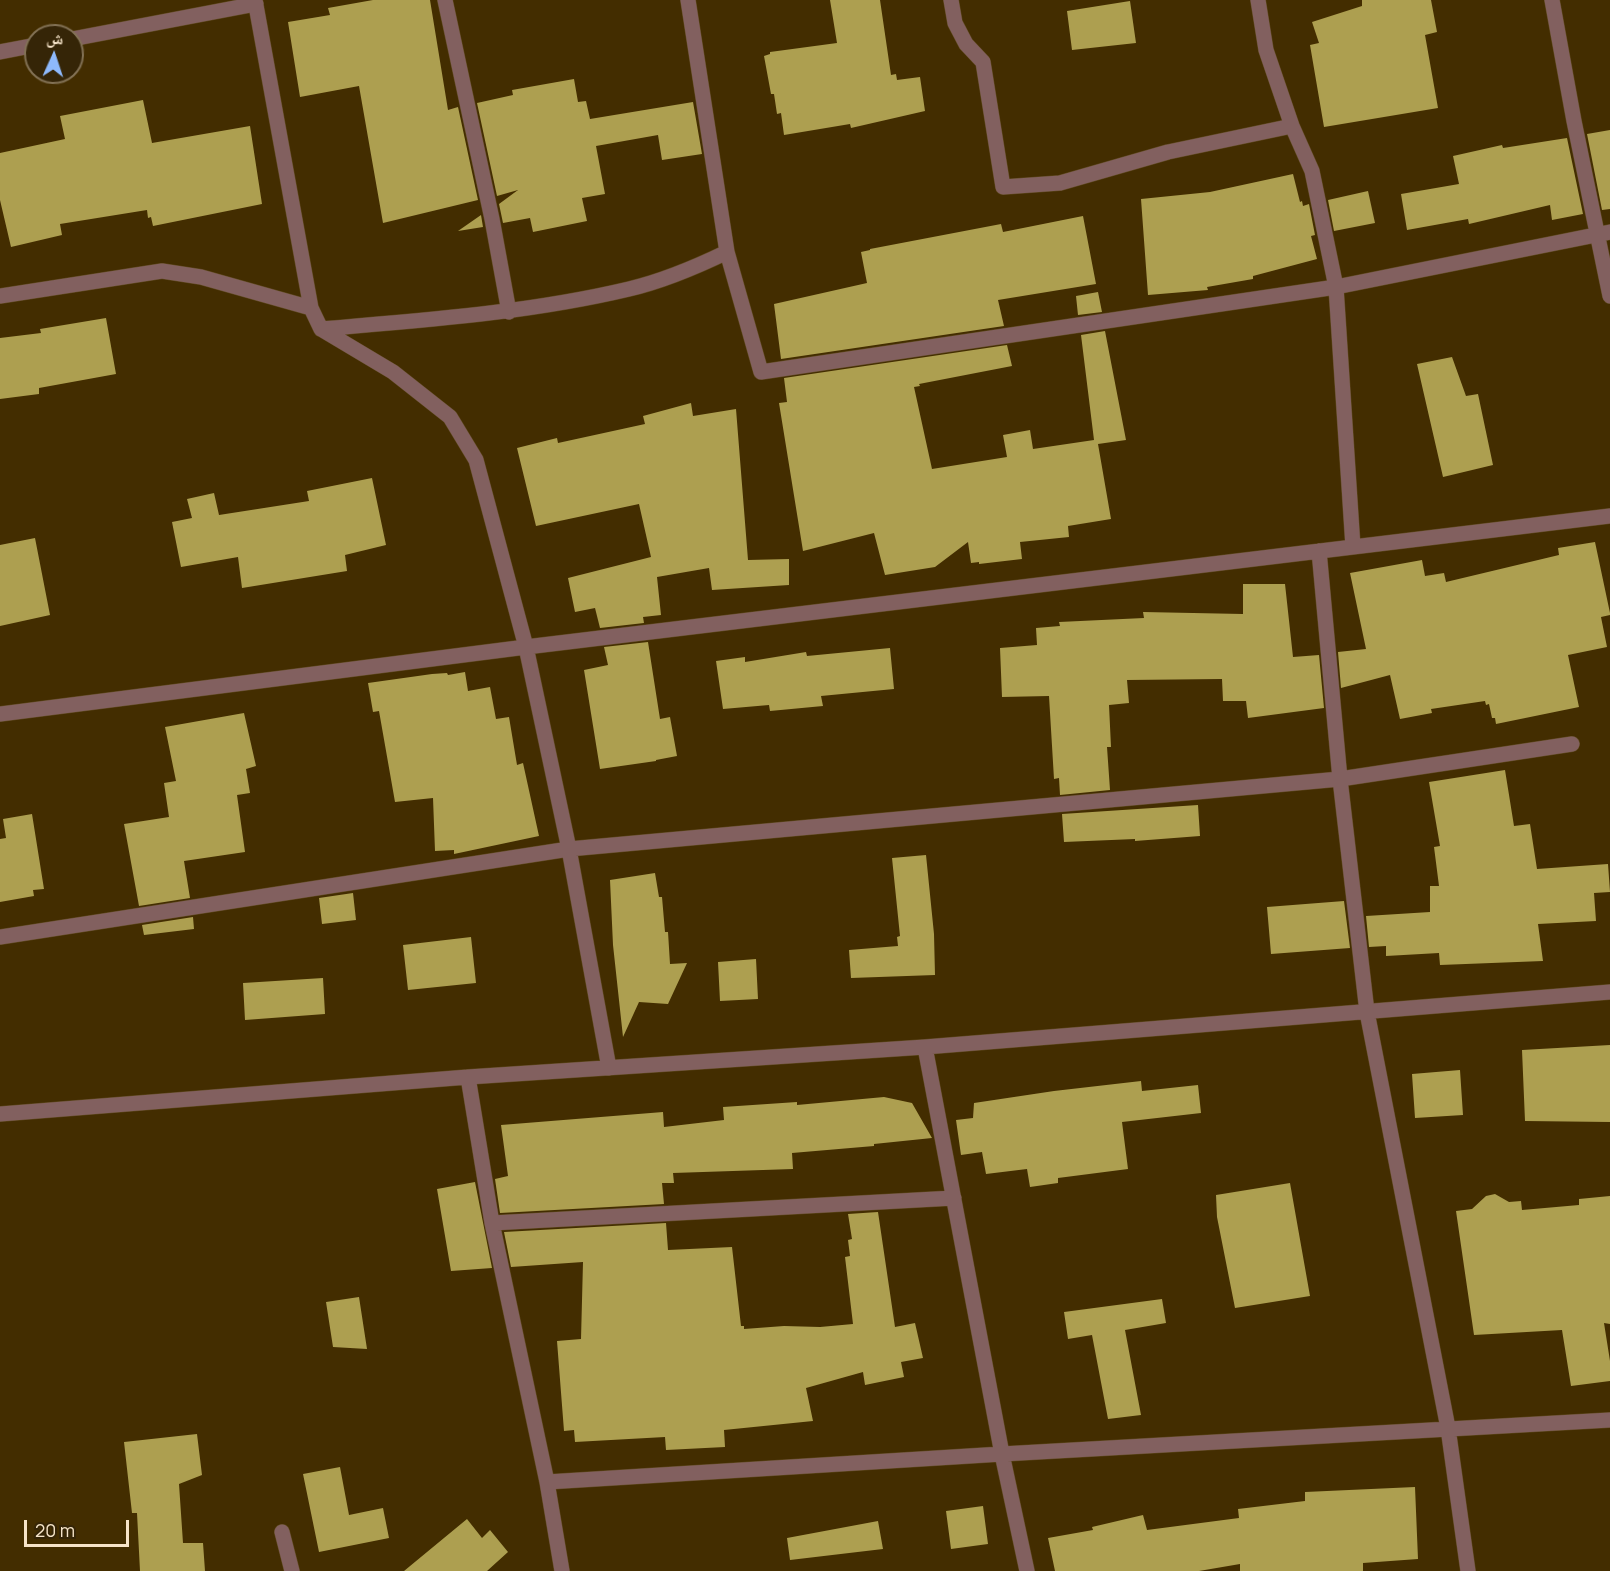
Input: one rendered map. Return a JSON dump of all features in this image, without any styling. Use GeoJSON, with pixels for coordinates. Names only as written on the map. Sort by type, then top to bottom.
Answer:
{"type":"FeatureCollection","features":[{"type":"Feature","properties":{"kind":"street"},"geometry":{"type":"LineString","coordinates":[[445,0],[492,219],[509,312]]}},
{"type":"Feature","properties":{"kind":"street"},"geometry":{"type":"LineString","coordinates":[[688,0],[727,252],[761,372],[1336,287],[1604,233]]}},
{"type":"Feature","properties":{"kind":"street"},"geometry":{"type":"LineString","coordinates":[[951,0],[955,23],[966,44],[983,62],[1003,187],[1060,183],[1168,152],[1292,126]]}},
{"type":"Feature","properties":{"kind":"street"},"geometry":{"type":"LineString","coordinates":[[1258,0],[1266,50],[1292,126],[1312,171],[1336,287],[1353,547]]}},
{"type":"Feature","properties":{"kind":"street"},"geometry":{"type":"LineString","coordinates":[[1552,0],[1604,233],[1610,296]]}},
{"type":"Feature","properties":{"kind":"street"},"geometry":{"type":"LineString","coordinates":[[84,37],[255,2],[311,308],[321,329],[393,372],[450,417],[476,460],[526,647],[569,849],[609,1068]]}},
{"type":"Feature","properties":{"kind":"street"},"geometry":{"type":"LineString","coordinates":[[0,52],[24,47]]}},
{"type":"Feature","properties":{"kind":"street"},"geometry":{"type":"LineString","coordinates":[[321,329],[509,312],[630,289],[689,270],[727,252]]}},
{"type":"Feature","properties":{"kind":"street"},"geometry":{"type":"LineString","coordinates":[[0,296],[162,271],[201,277],[311,308]]}},
{"type":"Feature","properties":{"kind":"street"},"geometry":{"type":"LineString","coordinates":[[0,714],[526,647],[1610,516]]}},
{"type":"Feature","properties":{"kind":"street"},"geometry":{"type":"LineString","coordinates":[[1319,551],[1340,779],[1367,1012],[1448,1428],[1468,1571]]}},
{"type":"Feature","properties":{"kind":"street"},"geometry":{"type":"LineString","coordinates":[[0,937],[569,849],[1340,779],[1572,744]]}},
{"type":"Feature","properties":{"kind":"street"},"geometry":{"type":"LineString","coordinates":[[0,1114],[468,1077],[925,1047],[1610,992]]}},
{"type":"Feature","properties":{"kind":"street"},"geometry":{"type":"LineString","coordinates":[[925,1047],[1002,1454],[1027,1571]]}},
{"type":"Feature","properties":{"kind":"street"},"geometry":{"type":"LineString","coordinates":[[468,1077],[492,1223],[547,1482],[562,1571]]}},
{"type":"Feature","properties":{"kind":"street"},"geometry":{"type":"LineString","coordinates":[[492,1223],[954,1198]]}},
{"type":"Feature","properties":{"kind":"street"},"geometry":{"type":"LineString","coordinates":[[547,1482],[1610,1420]]}},
{"type":"Feature","properties":{"kind":"street"},"geometry":{"type":"LineString","coordinates":[[282,1532],[292,1571]]}},
{"type":"Feature","properties":{"kind":"building"},"geometry":{"type":"Polygon","coordinates":[[[373,0],[430,0],[448,110],[458,107],[478,200],[383,223],[359,86],[300,97],[288,22],[330,15],[328,8],[373,0]]]}},
{"type":"Feature","properties":{"kind":"building"},"geometry":{"type":"Polygon","coordinates":[[[830,0],[880,0],[891,75],[896,74],[897,80],[920,77],[925,111],[851,128],[850,124],[784,135],[781,113],[777,114],[774,94],[771,94],[764,56],[770,52],[837,43],[830,0]]]}},
{"type":"Feature","properties":{"kind":"building"},"geometry":{"type":"Polygon","coordinates":[[[1362,0],[1431,0],[1437,32],[1425,35],[1438,108],[1324,127],[1310,45],[1319,43],[1312,22],[1362,6],[1362,0]]]}},
{"type":"Feature","properties":{"kind":"building"},"geometry":{"type":"Polygon","coordinates":[[[1130,1],[1136,43],[1072,50],[1067,11],[1130,1]]]}},
{"type":"Feature","properties":{"kind":"building"},"geometry":{"type":"Polygon","coordinates":[[[574,79],[578,102],[586,101],[590,119],[693,102],[702,154],[662,160],[658,135],[596,146],[605,194],[582,198],[587,221],[533,232],[530,218],[503,223],[499,204],[518,190],[497,196],[477,103],[513,95],[512,90],[574,79]]]}},
{"type":"Feature","properties":{"kind":"building"},"geometry":{"type":"Polygon","coordinates":[[[143,100],[152,143],[250,126],[262,204],[153,226],[151,217],[148,218],[147,210],[60,224],[62,235],[11,247],[0,200],[0,153],[65,139],[60,116],[143,100]]]}},
{"type":"Feature","properties":{"kind":"building"},"geometry":{"type":"Polygon","coordinates":[[[1610,130],[1610,209],[1602,210],[1587,134],[1610,130]]]}},
{"type":"Feature","properties":{"kind":"building"},"geometry":{"type":"Polygon","coordinates":[[[1567,138],[1583,214],[1552,220],[1550,205],[1469,224],[1468,219],[1407,230],[1401,194],[1459,184],[1453,156],[1502,145],[1503,148],[1567,138]]]}},
{"type":"Feature","properties":{"kind":"building"},"geometry":{"type":"Polygon","coordinates":[[[1293,174],[1300,202],[1302,201],[1303,206],[1309,204],[1315,235],[1311,236],[1317,259],[1253,276],[1253,279],[1207,287],[1208,290],[1148,295],[1141,199],[1210,192],[1293,174]]]}},
{"type":"Feature","properties":{"kind":"building"},"geometry":{"type":"Polygon","coordinates":[[[1368,191],[1375,223],[1334,231],[1328,200],[1368,191]]]}},
{"type":"Feature","properties":{"kind":"building"},"geometry":{"type":"Polygon","coordinates":[[[481,215],[483,227],[458,231],[481,215]]]}},
{"type":"Feature","properties":{"kind":"building"},"geometry":{"type":"Polygon","coordinates":[[[1083,216],[1096,284],[998,300],[1004,326],[781,359],[774,304],[867,283],[861,252],[1001,224],[1003,232],[1083,216]]]}},
{"type":"Feature","properties":{"kind":"building"},"geometry":{"type":"Polygon","coordinates":[[[1098,292],[1102,312],[1078,315],[1076,296],[1098,292]]]}},
{"type":"Feature","properties":{"kind":"building"},"geometry":{"type":"Polygon","coordinates":[[[106,318],[116,374],[39,388],[39,394],[0,399],[0,338],[41,333],[40,329],[106,318]]]}},
{"type":"Feature","properties":{"kind":"building"},"geometry":{"type":"Polygon","coordinates":[[[1105,331],[1126,440],[1098,444],[1111,519],[1068,526],[1069,537],[1020,542],[1022,559],[971,563],[968,542],[935,567],[885,575],[874,533],[803,551],[779,403],[787,402],[784,378],[1007,345],[1012,366],[919,384],[920,386],[914,387],[932,469],[1007,457],[1003,435],[1030,430],[1033,449],[1094,440],[1081,335],[1105,331]]]}},
{"type":"Feature","properties":{"kind":"building"},"geometry":{"type":"Polygon","coordinates":[[[1452,357],[1466,396],[1478,394],[1493,465],[1443,477],[1417,364],[1452,357]]]}},
{"type":"Feature","properties":{"kind":"building"},"geometry":{"type":"Polygon","coordinates":[[[691,403],[693,416],[736,409],[748,560],[789,559],[789,585],[712,590],[709,568],[657,577],[661,615],[643,617],[644,623],[600,628],[595,608],[575,612],[568,578],[651,557],[639,504],[536,526],[517,448],[557,438],[558,443],[645,424],[643,416],[691,403]]]}},
{"type":"Feature","properties":{"kind":"building"},"geometry":{"type":"Polygon","coordinates":[[[372,478],[386,545],[345,555],[347,571],[242,588],[238,557],[181,567],[172,522],[192,518],[187,499],[214,493],[219,515],[309,501],[307,491],[372,478]]]}},
{"type":"Feature","properties":{"kind":"building"},"geometry":{"type":"Polygon","coordinates":[[[35,538],[50,615],[0,626],[0,545],[35,538]]]}},
{"type":"Feature","properties":{"kind":"building"},"geometry":{"type":"Polygon","coordinates":[[[1595,542],[1610,613],[1610,615],[1601,617],[1607,647],[1568,655],[1579,707],[1496,724],[1489,704],[1486,705],[1485,701],[1431,709],[1432,713],[1400,719],[1390,675],[1341,688],[1338,652],[1366,649],[1350,573],[1422,560],[1425,576],[1444,573],[1446,582],[1559,555],[1558,548],[1595,542]]]}},
{"type":"Feature","properties":{"kind":"building"},"geometry":{"type":"Polygon","coordinates":[[[1243,584],[1285,584],[1293,657],[1319,655],[1324,708],[1248,718],[1246,701],[1223,701],[1222,679],[1127,680],[1129,703],[1109,705],[1111,747],[1107,747],[1110,790],[1060,795],[1059,778],[1054,779],[1049,696],[1002,697],[1000,648],[1037,645],[1036,628],[1060,626],[1059,622],[1144,618],[1143,612],[1243,614],[1243,584]]]}},
{"type":"Feature","properties":{"kind":"building"},"geometry":{"type":"Polygon","coordinates":[[[648,642],[660,719],[670,717],[677,756],[600,769],[584,670],[608,665],[604,647],[648,642]]]}},
{"type":"Feature","properties":{"kind":"building"},"geometry":{"type":"Polygon","coordinates":[[[890,648],[894,689],[821,696],[823,706],[770,711],[769,705],[723,709],[716,661],[745,657],[745,662],[806,652],[807,656],[890,648]]]}},
{"type":"Feature","properties":{"kind":"building"},"geometry":{"type":"Polygon","coordinates":[[[465,672],[468,691],[490,687],[496,719],[509,717],[517,765],[523,763],[539,836],[454,854],[454,850],[435,851],[433,798],[395,802],[379,711],[373,712],[368,683],[465,672]]]}},
{"type":"Feature","properties":{"kind":"building"},"geometry":{"type":"Polygon","coordinates":[[[244,713],[256,766],[246,769],[250,793],[237,795],[245,852],[184,861],[190,898],[139,906],[124,824],[169,817],[164,783],[176,781],[165,727],[244,713]]]}},
{"type":"Feature","properties":{"kind":"building"},"geometry":{"type":"Polygon","coordinates":[[[1505,770],[1514,826],[1530,824],[1537,869],[1608,864],[1610,892],[1594,893],[1596,921],[1538,924],[1543,961],[1440,965],[1439,953],[1386,956],[1386,946],[1369,947],[1366,916],[1430,912],[1430,886],[1439,886],[1434,847],[1440,846],[1429,782],[1505,770]]]}},
{"type":"Feature","properties":{"kind":"building"},"geometry":{"type":"Polygon","coordinates":[[[1198,805],[1200,836],[1135,841],[1135,839],[1064,842],[1062,814],[1198,805]]]}},
{"type":"Feature","properties":{"kind":"building"},"geometry":{"type":"Polygon","coordinates":[[[32,814],[44,889],[33,890],[34,896],[0,902],[0,839],[6,838],[3,819],[32,814]]]}},
{"type":"Feature","properties":{"kind":"building"},"geometry":{"type":"Polygon","coordinates":[[[926,855],[934,934],[935,975],[851,978],[849,950],[898,946],[897,937],[900,936],[892,858],[926,855]]]}},
{"type":"Feature","properties":{"kind":"building"},"geometry":{"type":"Polygon","coordinates":[[[655,873],[659,897],[662,897],[665,932],[668,932],[670,964],[687,963],[668,1004],[639,1002],[623,1037],[613,945],[610,880],[655,873]]]}},
{"type":"Feature","properties":{"kind":"building"},"geometry":{"type":"Polygon","coordinates":[[[353,893],[356,920],[322,924],[319,898],[353,893]]]}},
{"type":"Feature","properties":{"kind":"building"},"geometry":{"type":"Polygon","coordinates":[[[1344,901],[1350,948],[1271,954],[1267,907],[1344,901]]]}},
{"type":"Feature","properties":{"kind":"building"},"geometry":{"type":"Polygon","coordinates":[[[193,917],[194,929],[144,935],[142,925],[193,917]]]}},
{"type":"Feature","properties":{"kind":"building"},"geometry":{"type":"Polygon","coordinates":[[[471,937],[476,983],[408,990],[403,945],[471,937]]]}},
{"type":"Feature","properties":{"kind":"building"},"geometry":{"type":"Polygon","coordinates":[[[756,959],[758,999],[720,1001],[718,962],[756,959]]]}},
{"type":"Feature","properties":{"kind":"building"},"geometry":{"type":"Polygon","coordinates":[[[323,978],[325,1014],[245,1020],[243,983],[323,978]]]}},
{"type":"Feature","properties":{"kind":"building"},"geometry":{"type":"Polygon","coordinates":[[[1610,1045],[1610,1122],[1525,1121],[1522,1050],[1610,1045]]]}},
{"type":"Feature","properties":{"kind":"building"},"geometry":{"type":"Polygon","coordinates":[[[1460,1070],[1463,1115],[1415,1118],[1412,1074],[1460,1070]]]}},
{"type":"Feature","properties":{"kind":"building"},"geometry":{"type":"Polygon","coordinates":[[[1141,1081],[1142,1091],[1198,1085],[1201,1113],[1122,1122],[1128,1169],[1058,1178],[1058,1183],[1030,1187],[1027,1169],[986,1174],[982,1152],[961,1155],[956,1120],[973,1118],[974,1103],[1141,1081]]]}},
{"type":"Feature","properties":{"kind":"building"},"geometry":{"type":"Polygon","coordinates":[[[884,1097],[912,1103],[932,1138],[792,1153],[793,1169],[673,1173],[674,1183],[662,1183],[664,1204],[500,1213],[495,1179],[508,1176],[501,1125],[663,1112],[664,1127],[724,1120],[723,1107],[797,1102],[797,1105],[884,1097]]]}},
{"type":"Feature","properties":{"kind":"building"},"geometry":{"type":"Polygon","coordinates":[[[475,1182],[492,1268],[451,1271],[437,1189],[475,1182]]]}},
{"type":"Feature","properties":{"kind":"building"},"geometry":{"type":"Polygon","coordinates":[[[1290,1183],[1310,1296],[1235,1308],[1217,1217],[1216,1195],[1290,1183]]]}},
{"type":"Feature","properties":{"kind":"building"},"geometry":{"type":"Polygon","coordinates":[[[1495,1194],[1509,1202],[1521,1201],[1522,1210],[1579,1205],[1579,1199],[1610,1196],[1610,1324],[1604,1323],[1610,1361],[1610,1381],[1571,1386],[1562,1330],[1474,1335],[1456,1211],[1472,1209],[1486,1196],[1495,1194]]]}},
{"type":"Feature","properties":{"kind":"building"},"geometry":{"type":"Polygon","coordinates":[[[878,1212],[895,1327],[915,1323],[923,1358],[901,1362],[904,1377],[865,1385],[863,1372],[806,1388],[813,1421],[724,1430],[725,1447],[666,1450],[665,1437],[575,1442],[574,1430],[564,1431],[557,1341],[581,1339],[583,1262],[511,1267],[504,1232],[666,1223],[668,1250],[732,1247],[741,1326],[744,1326],[744,1329],[784,1326],[820,1327],[853,1324],[845,1257],[850,1256],[848,1240],[852,1239],[848,1214],[878,1212]]]}},
{"type":"Feature","properties":{"kind":"building"},"geometry":{"type":"Polygon","coordinates":[[[359,1297],[367,1349],[333,1347],[326,1302],[359,1297]]]}},
{"type":"Feature","properties":{"kind":"building"},"geometry":{"type":"Polygon","coordinates":[[[1162,1299],[1166,1323],[1125,1330],[1141,1415],[1108,1419],[1092,1335],[1068,1339],[1064,1312],[1162,1299]]]}},
{"type":"Feature","properties":{"kind":"building"},"geometry":{"type":"Polygon","coordinates":[[[197,1434],[202,1475],[179,1484],[183,1543],[203,1543],[205,1571],[140,1571],[137,1513],[132,1513],[124,1442],[197,1434]]]}},
{"type":"Feature","properties":{"kind":"building"},"geometry":{"type":"Polygon","coordinates":[[[340,1467],[349,1515],[383,1508],[389,1538],[319,1552],[303,1474],[340,1467]]]}},
{"type":"Feature","properties":{"kind":"building"},"geometry":{"type":"Polygon","coordinates":[[[1415,1487],[1418,1559],[1363,1563],[1363,1571],[1240,1571],[1240,1564],[1199,1571],[1055,1571],[1048,1538],[1093,1530],[1092,1527],[1143,1515],[1147,1530],[1239,1518],[1238,1509],[1305,1501],[1305,1492],[1415,1487]]]}},
{"type":"Feature","properties":{"kind":"building"},"geometry":{"type":"Polygon","coordinates":[[[983,1506],[988,1544],[951,1549],[946,1511],[983,1506]]]}},
{"type":"Feature","properties":{"kind":"building"},"geometry":{"type":"Polygon","coordinates":[[[467,1519],[482,1538],[490,1530],[508,1552],[487,1571],[404,1571],[467,1519]]]}},
{"type":"Feature","properties":{"kind":"building"},"geometry":{"type":"Polygon","coordinates":[[[878,1521],[883,1549],[790,1560],[787,1538],[878,1521]]]}}]}
